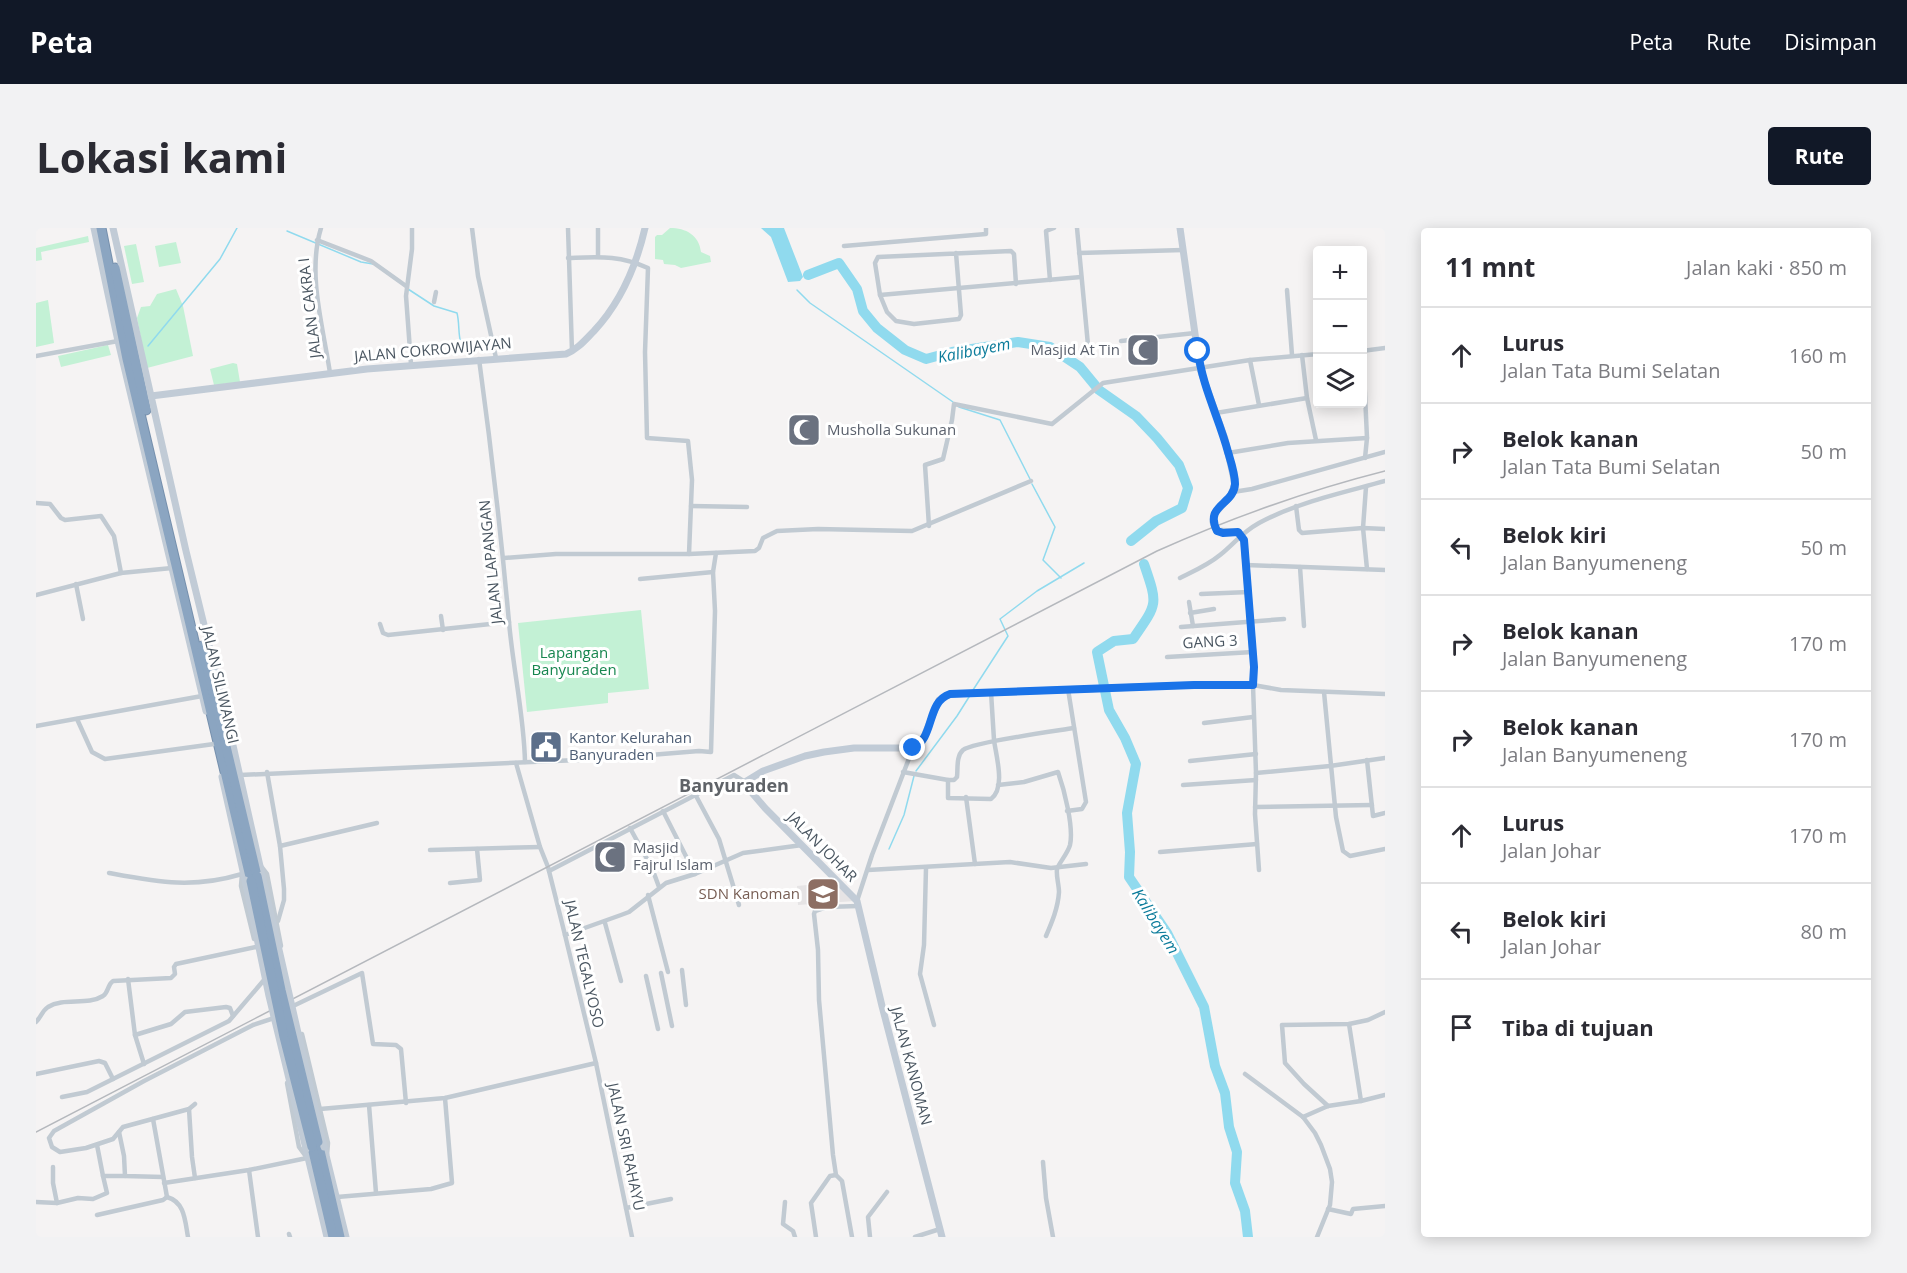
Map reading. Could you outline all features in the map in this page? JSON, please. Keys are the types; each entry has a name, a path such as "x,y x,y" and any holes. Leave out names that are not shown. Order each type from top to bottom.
{"highway":[{"name":"JALAN SILIWANGI","path":"101,228 127,359 189,602 186,614 194,651 250,876"},
{"name":"JALAN SILIWANGI","path":"107,228 284,1037 315,1153"},
{"path":"315,1153 333,1237"},
{"path":"315,1153 340,1237"}],"street":[{"path":"94,228 118,341 172,568 186,614"},
{"path":"113,228 260,865 267,874 287,975 285,980 276,984 268,984 264,980 241,886 260,865"},
{"name":"JALAN CAKRA I","path":"321,228 316,243 317,290 330,373"},
{"path":"411,364 406,287 412,249 412,228"},
{"path":"472,228 478,276 496,358"},
{"path":"568,228 572,351"},
{"path":"598,228 598,256"},
{"path":"572,351 606,318 621,296 645,228"},
{"path":"1050,280 1046,231 1054,228"},
{"path":"1077,228 1088,345"},
{"path":"1180,228 1200,369 1216,413 1235,484 1233,492 1214,514 1215,526 1217,531 1223,533 1236,531 1244,540 1253,652 1252,717 1256,754 1255,807 1259,870"},
{"path":"844,246 986,231"},
{"name":"JALAN CAKRA I","path":"316,243 332,246 371,261 406,287"},
{"path":"1079,253 1183,250"},
{"path":"956,253 961,315 959,319 914,324 891,318 880,295 874,263 878,257 956,253 1011,251 1014,254 1016,284"},
{"path":"568,258 610,256 648,268 645,352 647,438 688,441 692,480 689,554"},
{"path":"880,295 1081,277"},
{"path":"1287,290 1292,355"},
{"path":"434,302 436,292"},
{"path":"1121,341 1195,333"},
{"path":"36,356 118,341"},
{"path":"1367,350 1385,348"},
{"name":"JALAN COKROWIJAYAN","path":"151,396 411,364 555,355 572,351"},
{"path":"929,525 925,465 943,459 955,403 1052,424 1102,383 1250,360 1313,354"},
{"path":"1363,354 1367,438 1365,458"},
{"path":"1302,355 1307,398 1316,440"},
{"name":"JALAN LAPANGAN","path":"479,359 504,558 525,762"},
{"path":"1250,360 1259,405"},
{"path":"1216,413 1307,398"},
{"path":"1228,453 1316,440 1367,438"},
{"path":"1233,492 1252,489 1385,452"},
{"path":"504,558 556,554 689,554 758,550 763,538 777,531 818,529 907,532 929,525 1031,481"},
{"path":"1180,578 1209,563 1241,534 1296,506 1385,481"},
{"path":"1366,487 1363,528 1368,569"},
{"path":"36,503 50,504 65,520 101,516 114,536 121,573"},
{"path":"1296,506 1299,530 1302,533 1363,528 1385,529"},
{"path":"691,507 747,507"},
{"path":"240,775 267,772 611,759 699,751 711,752 715,611 713,572 716,553"},
{"path":"1246,565 1385,570"},
{"path":"1300,567 1304,626"},
{"path":"36,595 121,573 172,568"},
{"path":"640,579 713,572"},
{"path":"76,584 83,619"},
{"path":"1202,594 1249,592"},
{"path":"1189,602 1193,626"},
{"path":"1190,613 1214,609"},
{"path":"441,616 443,630"},
{"path":"1181,627 1284,619"},
{"path":"380,624 383,633 388,635 509,622"},
{"path":"194,651 202,696 250,876 315,1153 327,1237"},
{"name":"GANG 3","path":"1167,657 1253,652"},
{"path":"852,1237 842,1181 836,1175 821,1019 814,914 821,908 857,904 903,772 913,748 923,739 940,698 952,693 1253,685 1281,690 1385,694"},
{"path":"1067,811 1082,809 1086,802 1068,689"},
{"path":"948,780 948,798 993,798 998,785 991,692"},
{"path":"1324,692 1330,766 1342,845 1346,855 1357,856 1385,849"},
{"path":"36,726 202,696"},
{"path":"1204,723 1252,717"},
{"path":"77,719 92,752 105,759 214,744"},
{"path":"903,772 954,780 957,777 962,751 969,747 1074,728"},
{"path":"549,871 734,775 745,782 763,771 805,756 824,752 854,748 913,748"},
{"path":"1191,761 1256,754"},
{"path":"1256,773 1385,758"},
{"path":"1366,760 1373,816 1385,813"},
{"name":"JALAN TEGALYOSO","path":"516,763 549,871 596,1063"},
{"path":"267,772 280,846 284,900 277,923"},
{"path":"998,785 1024,782 1058,772 1071,842 1057,868 1059,895 1056,912 1046,936"},
{"path":"1183,785 1256,780"},
{"name":"JALAN JOHAR","path":"745,782 765,808 857,904"},
{"path":"695,794 715,831 739,905"},
{"path":"966,797 975,864"},
{"path":"1255,807 1372,805"},
{"path":"663,811 695,874"},
{"path":"280,846 377,823"},
{"path":"630,828 659,887"},
{"path":"1160,852 1257,844"},
{"path":"566,935 629,912 666,883 695,874 726,860 753,850 802,845"},
{"path":"430,850 540,847"},
{"path":"450,883 480,880 477,849"},
{"path":"868,870 1010,862 1057,868 1086,864"},
{"path":"926,868 924,945 920,974 934,1025"},
{"path":"109,873 148,880 195,884 250,876"},
{"path":"648,895 668,972"},
{"name":"JALAN KANOMAN","path":"857,904 941,1233"},
{"path":"605,922 621,981"},
{"path":"36,1022 51,1006 88,1001 103,996 110,982 128,979 171,978 176,974 174,967 176,964 256,947"},
{"path":"682,970 686,1005"},
{"path":"195,1104 189,1108 123,1127 113,1139 97,1145 60,1152 52,1147 49,1138 54,1131 144,1081 253,1024 273,1019 294,1006 362,973 374,1044 396,1045 401,1049 406,1102"},
{"path":"661,973 672,1026"},
{"path":"646,976 658,1029"},
{"path":"128,979 135,1035 144,1064"},
{"path":"62,1097 87,1092 229,1021 264,980"},
{"path":"135,1035 171,1024 185,1012 226,1006 230,1008 233,1016"},
{"path":"103,1176 164,1180 195,1178 249,1170 315,1153 328,1143 294,1006"},
{"path":"1328,1106 1285,1063 1282,1025 1349,1024 1368,1020 1385,1012"},
{"path":"273,1019 299,1147 315,1153 337,1197 346,1237"},
{"path":"1349,1024 1361,1101"},
{"path":"36,1074 99,1061 105,1063 113,1079"},
{"path":"320,1109 445,1098 596,1063"},
{"name":"JALAN SRI RAHAYU","path":"596,1063 632,1237"},
{"path":"1245,1074 1303,1116 1315,1133 1330,1169 1332,1182 1328,1209 1317,1237"},
{"path":"1303,1116 1328,1106 1385,1095"},
{"path":"337,1197 431,1189 452,1183 445,1098"},
{"path":"369,1104 376,1194"},
{"path":"189,1108 195,1178"},
{"path":"153,1119 167,1197"},
{"path":"119,1132 125,1176"},
{"path":"36,1202 57,1203 78,1198 93,1199 106,1193 97,1145"},
{"path":"1043,1162 1053,1237"},
{"path":"52,1167 57,1203"},
{"path":"249,1170 258,1237"},
{"path":"816,1237 811,1203 831,1176 836,1175"},
{"path":"870,1237 867,1219 887,1192"},
{"path":"98,1215 164,1200 167,1197"},
{"path":"167,1197 180,1204 188,1237"},
{"path":"626,1208 671,1199"},
{"path":"785,1202 783,1224 793,1231 795,1237"},
{"path":"1328,1209 1351,1214 1353,1209 1385,1206"},
{"path":"915,1237 941,1233"}],"shaded area":[{"name":"SDN Kanoman","path":"837,882 855,901 798,905 797,886"}],"green space":[{"path":"670,228 681,229 695,237 701,252 710,256 711,262 681,268 655,259 655,237 662,235"},
{"path":"88,236 89,242 41,252 42,260 36,261 36,248"},
{"path":"176,242 181,263 159,267 155,246"},
{"path":"136,244 144,282 132,284 124,246"},
{"path":"176,289 183,306 193,356 147,368 137,318 141,307 150,306 157,294"},
{"path":"48,300 54,343 36,347 36,303"},
{"path":"108,345 111,355 61,367 58,356"},
{"path":"237,364 240,382 214,385 210,369"},
{"name":"Lapangan Banyuraden","path":"641,610 649,689 608,693 608,703 527,712 518,623"}],"water":[{"path":"761,228 784,228 803,277 800,281 788,282 771,237"}],"waterway":[{"path":"148,346 220,259 237,228"},
{"path":"287,231 361,262 373,264"},
{"name":"Kalibayem","path":"808,275 839,263 857,289 863,311 877,328 905,350 926,359 952,352 1018,342 1050,347 1080,367 1099,390 1136,416 1157,438 1179,465 1188,488 1182,508 1156,521 1131,541"},
{"path":"408,289 434,306 457,313 461,342 466,352 471,355"},
{"path":"797,290 810,303 953,402"},
{"path":"959,407 1000,420 1030,479"},
{"path":"1032,484 1055,527 1043,560 1061,578"},
{"path":"973,690 1008,636 1000,619 1037,591 1084,563"},
{"name":"Kalibayem","path":"1144,564 1153,596 1153,603 1147,618 1133,639 1114,641 1097,652 1109,710 1136,764 1127,813 1129,877 1167,933 1204,1007 1215,1066 1225,1093 1229,1127 1237,1152 1235,1183 1245,1211 1248,1237"},
{"path":"916,771 969,697"},
{"path":"889,849 904,815 914,776"}],"railway":[{"path":"36,1132 1157,551 1269,506 1385,471"}],"place":[{"name":"Masjid At Tin","path":"1143,350"},
{"name":"Musholla Sukunan","path":"804,430"},
{"name":"Kantor Kelurahan Banyuraden","path":"546,747"},
{"name":"Masjid Fajrul Islam","path":"610,857"},
{"name":"SDN Kanoman","path":"823,894"}],"district":[{"name":"Banyuraden","path":"734,786"}],"route":[{"path":"913,748 918,746 923,739 940,698 950,694 1153,686 1253,685 1254,667 1244,540 1236,531 1223,533 1217,531 1213,522 1214,514 1230,497 1235,484 1225,440 1200,369 1198,351"}]}
